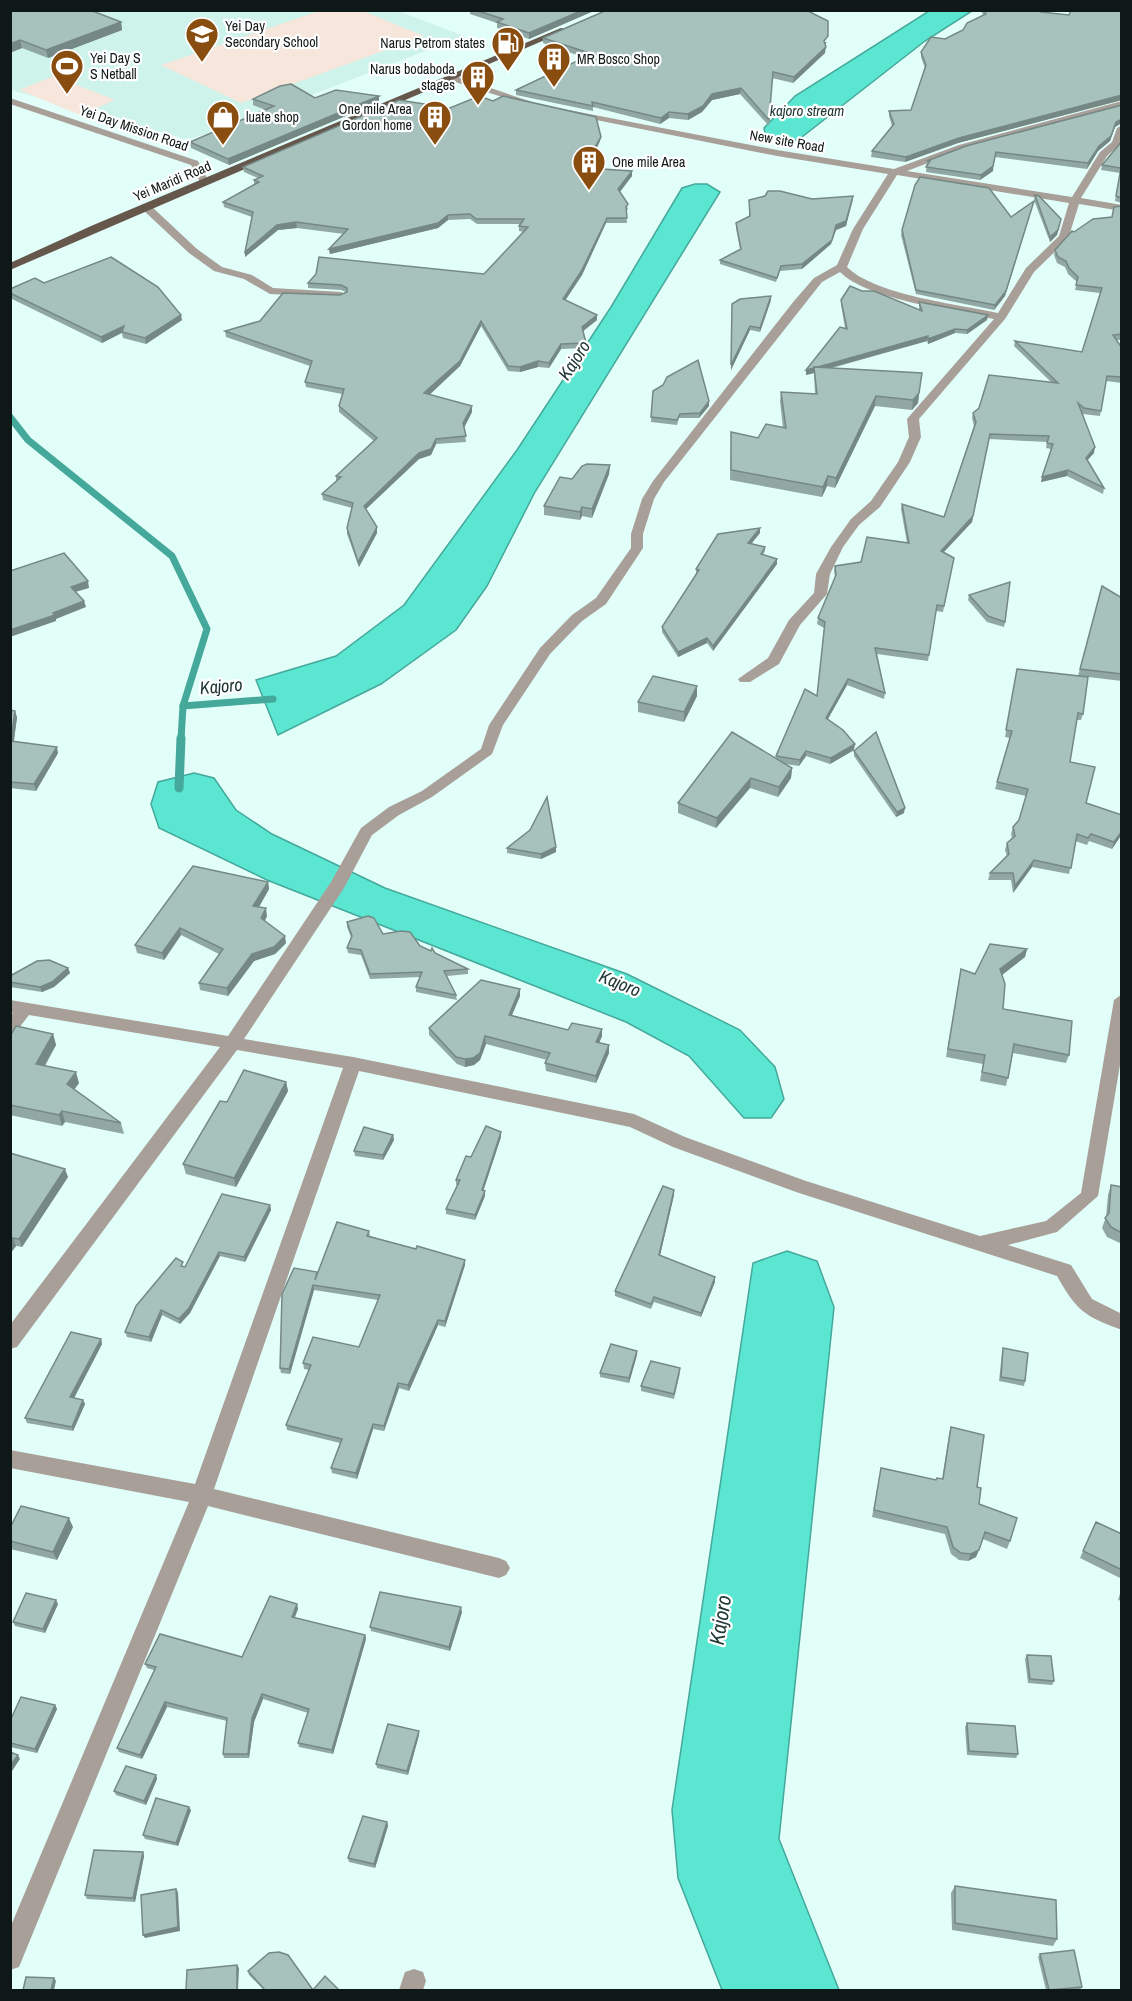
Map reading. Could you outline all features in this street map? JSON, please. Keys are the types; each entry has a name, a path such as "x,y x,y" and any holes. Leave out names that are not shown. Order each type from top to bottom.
{"main road":[{"name":"Yei Maridi Road","path":"10,267 204,182 570,28"}],"street":[{"path":"452,78 544,106"},
{"name":"Yei Day Mission Road","path":"10,101 195,163 204,182"},
{"path":"10,1341 232,1044 338,884 366,832 394,811 427,794 487,751 496,725 546,651 577,618 600,601 637,548 637,534 648,499 659,482 798,303 818,280 841,267 858,230 894,172 962,147 1122,104"},
{"name":"New site Road","path":"555,109 777,153 1122,208"},
{"path":"745,679 774,661 794,623 820,594 823,574 837,547 855,522 876,504 904,462 915,437 914,419 1001,317 1030,270 1064,237 1075,200 1103,154 1116,143 1115,140 1122,128"},
{"path":"146,207 193,251 218,269 248,277 270,291 341,295"},
{"path":"841,267 854,280 891,292 1001,317"},
{"path":"981,1244 1051,1227 1089,1196 1122,1000"},
{"path":"10,1028 18,1007 353,1063 634,1121 679,1142 802,1187 1064,1270 1081,1302 1092,1312 1122,1322"},
{"path":"10,1958 202,1495 353,1063"},
{"path":"10,1459 202,1495 499,1568"}],"shaded area":[{"name":"Yei Day Secondary School","path":"10,11 398,11 464,36 216,132 186,139 11,90"},
{"path":"319,11 363,11 424,36 241,103 161,65"},
{"name":"Yei Day S S Netball","path":"54,76 115,100 80,115 19,90"}],"water":[{"name":"kajoro stream","path":"929,11 972,11 925,41 798,140 788,140 765,133 764,128 795,96"},
{"path":"695,184 707,184 720,192 535,492 487,586 456,630 381,684 278,735 256,680 336,656 404,605 517,450 611,307 682,188"},
{"path":"194,773 214,778 236,810 272,834 385,888 627,974 740,1030 775,1067 784,1099 771,1118 744,1118 689,1056 626,1022 267,880 159,828 151,804 158,782"},
{"path":"787,1251 817,1261 834,1307 779,1839 839,1990 722,1990 678,1878 672,1810 753,1263"}],"building":[{"path":"10,10 90,10 121,22 46,50 20,40 10,44"},
{"path":"475,10 583,10 529,33 497,22 503,19"},
{"path":"607,10 806,10 828,21 828,36 824,41 826,47 794,77 773,72 769,120 741,88 712,94 703,106 688,114 669,112 661,118 592,102 593,106 516,90 592,54 543,38"},
{"path":"984,10 1038,10 1069,15 1071,10 1122,10 1122,95 959,138 906,157 872,151 894,124 889,111 911,110 926,65 921,52 931,37 945,39 963,30 967,23 986,14"},
{"path":"291,84 315,98 336,90 379,96 228,159 190,142 274,106 253,99 280,86"},
{"path":"479,96 493,101 503,96 596,117 601,137 595,147 600,155 602,169 632,171 618,189 628,204 627,218 607,218 582,270 563,299 597,315 582,327 586,343 561,344 549,363 538,361 520,367 508,366 481,321 460,361 424,393 472,406 463,423 466,436 436,439 431,449 419,453 364,506 377,527 358,562 347,528 353,503 322,494 341,477 336,476 377,438 339,406 344,389 305,382 312,361 225,331 260,321 283,293 340,295 347,292 347,288 341,285 308,283 316,274 319,257 484,274 528,227 519,226 524,219 476,219 470,214 448,215 438,223 329,249 348,229 296,222 277,225 245,252 253,212 223,202 259,182 254,180 263,176 243,167 399,100 450,108"},
{"path":"1122,105 1122,119 1116,122 1111,136 1099,146 1088,163 996,152 993,166 981,175 926,167 930,161 927,161 966,146"},
{"path":"1122,141 1122,198 1116,196 1121,168 1102,165"},
{"path":"920,177 989,188 1011,217 1034,201 1006,291 995,305 916,290 902,230 915,185"},
{"path":"768,191 780,191 812,199 853,196 846,221 836,225 832,240 802,264 781,266 777,278 720,260 741,249 736,223 750,216 749,200 765,196"},
{"path":"1035,195 1039,196 1061,219 1058,230 1050,237"},
{"path":"1122,206 1122,334 1113,335 1122,348 1122,377 1107,376 1101,411 1084,408 1078,403 1095,447 1086,458 1104,488 1068,470 1042,477 1053,444 1047,443 1049,436 990,434 973,516 941,551 954,558 944,606 937,605 929,655 875,648 885,693 848,679 826,718 843,730 855,744 831,758 806,751 800,760 776,756 805,689 817,696 825,622 818,618 836,575 835,566 861,562 867,537 909,543 902,504 944,517 976,422 973,413 979,408 989,375 1058,383 1015,341 1082,352 1102,288 1076,285 1078,277 1066,261 1058,257 1055,250 1072,231 1074,232 1093,219 1112,217 1114,207"},
{"path":"111,257 158,287 181,315 145,338 122,332 124,326 101,337 10,293 10,289 35,278 44,283"},
{"path":"850,286 862,291 874,291 922,311 919,302 988,315 967,330 955,329 928,339 928,336 806,370 840,327 847,329 841,300"},
{"path":"771,296 760,328 750,326 731,365 732,304 740,299"},
{"path":"698,360 709,401 700,413 680,414 677,420 651,417 653,391 663,385 667,377"},
{"path":"814,367 922,373 919,393 913,400 876,396 836,478 828,476 823,487 731,470 731,432 758,438 766,424 786,428 781,392 817,394"},
{"path":"587,464 610,465 592,509 582,507 580,512 544,506 560,477 572,479 582,466"},
{"path":"760,528 748,543 765,547 761,554 777,559 713,646 707,638 678,652 662,627 699,570 696,569 718,534"},
{"path":"64,553 88,581 71,587 84,601 53,613 55,615 10,630 10,571"},
{"path":"1010,582 1005,622 988,616 969,595"},
{"path":"1102,586 1122,598 1122,674 1080,669"},
{"path":"1017,669 1088,677 1083,714 1078,713 1070,762 1095,767 1086,803 1122,815 1122,831 1114,842 1091,834 1088,838 1077,834 1071,868 1034,860 1015,886 1013,873 990,873 1009,854 1007,843 1015,836 1013,827 1019,820 1028,789 997,782 1012,731 1006,730"},
{"path":"653,676 697,686 684,712 638,702"},
{"path":"10,710 15,711 11,741 57,747 34,784 10,782"},
{"path":"732,732 792,768 779,787 751,778 717,818 678,803"},
{"path":"876,732 905,808 897,812 854,751"},
{"path":"547,797 556,847 541,854 507,848 530,830"},
{"path":"193,866 268,882 253,906 266,908 261,918 285,936 274,947 252,954 227,988 199,983 223,949 180,928 162,953 135,945"},
{"path":"368,916 374,918 383,934 410,932 420,946 431,951 432,948 435,953 468,969 444,971 456,995 416,987 422,972 370,974 361,950 347,948 352,936 347,922"},
{"path":"990,944 1027,949 1000,969 1005,984 1003,1009 1072,1021 1069,1055 1014,1044 1008,1078 982,1072 985,1055 948,1049 961,969 975,974"},
{"path":"49,960 68,968 52,982 40,987 10,982 10,976 37,961"},
{"path":"481,980 520,989 509,1015 568,1030 572,1023 602,1029 596,1042 609,1045 596,1076 545,1063 550,1053 485,1036 480,1053 473,1058 456,1057 429,1028"},
{"path":"16,1026 53,1034 36,1064 76,1072 67,1084 121,1123 62,1111 59,1115 10,1105 10,1033"},
{"path":"244,1070 286,1082 234,1178 183,1164 220,1101 227,1102"},
{"path":"486,1126 501,1132 482,1190 485,1191 475,1215 446,1209 460,1180 456,1180 466,1156 471,1157"},
{"path":"364,1127 393,1135 383,1155 354,1151"},
{"path":"10,1153 65,1169 19,1239 13,1238 10,1241"},
{"path":"1111,1185 1122,1187 1122,1233 1111,1227 1105,1218 1109,1213"},
{"path":"663,1186 674,1190 659,1255 715,1277 701,1313 654,1297 651,1304 615,1291"},
{"path":"222,1194 270,1205 244,1257 219,1252 189,1308 179,1319 161,1310 149,1337 125,1332 136,1306 176,1258 183,1262 181,1266 185,1267"},
{"path":"337,1222 369,1231 367,1236 416,1249 417,1246 465,1260 445,1321 438,1320 408,1385 398,1383 384,1426 373,1424 356,1473 331,1468 342,1439 286,1425 311,1365 303,1363 313,1337 359,1347 380,1295 313,1285 289,1369 280,1368 282,1294 294,1268 317,1272 315,1280"},
{"path":"71,1332 101,1339 70,1397 83,1400 72,1427 25,1418"},
{"path":"611,1344 637,1351 629,1378 600,1373"},
{"path":"1003,1348 1028,1353 1025,1381 1001,1377"},
{"path":"651,1361 680,1368 674,1394 641,1386"},
{"path":"951,1427 984,1435 977,1487 981,1488 979,1504 1017,1518 1010,1541 985,1532 979,1550 971,1554 961,1553 953,1547 947,1527 874,1510 881,1468 936,1480 937,1478 943,1479"},
{"path":"21,1506 69,1518 53,1552 10,1541 10,1528"},
{"path":"1096,1522 1122,1534 1122,1570 1083,1551"},
{"path":"380,1592 461,1607 449,1647 370,1627"},
{"path":"26,1593 56,1600 43,1629 13,1622"},
{"path":"270,1596 297,1604 292,1617 365,1635 332,1750 298,1743 309,1709 262,1694 252,1718 248,1754 223,1754 227,1718 165,1702 140,1755 117,1748 156,1667 145,1664 160,1634 242,1657"},
{"path":"1027,1655 1051,1656 1054,1681 1030,1679"},
{"path":"21,1697 55,1705 35,1749 10,1743 10,1721"},
{"path":"967,1723 1015,1726 1018,1754 969,1751"},
{"path":"388,1724 419,1731 407,1771 376,1764"},
{"path":"10,1752 18,1755 10,1766"},
{"path":"126,1766 156,1775 144,1801 114,1791"},
{"path":"156,1798 189,1807 176,1843 143,1835"},
{"path":"363,1816 387,1822 374,1864 348,1858"},
{"path":"94,1850 143,1852 133,1898 85,1895"},
{"path":"955,1886 1056,1900 1057,1939 955,1923"},
{"path":"176,1889 178,1927 143,1935 141,1895"},
{"path":"1074,1950 1082,1987 1049,1990 1040,1954"},
{"path":"279,1952 288,1955 313,1990 265,1990 248,1971 269,1953"},
{"path":"237,1965 237,1990 186,1990 187,1970"},
{"path":"325,1976 339,1990 313,1990"},
{"path":"26,1977 54,1978 51,1990 23,1990"}],"waterway":[{"path":"10,417 28,440 172,556 207,629 183,706"},
{"name":"Kajoro","path":"183,706 273,699"},
{"name":"Kajoro","path":"181,739 183,706"},
{"name":"Kajoro","path":"179,788 181,738"}],"place":[{"name":"Yei Day Secondary School","path":"202,63"},
{"name":"Narus Petrom states","path":"508,72"},
{"name":"MR Bosco Shop","path":"554,88"},
{"name":"Yei Day S S Netball","path":"67,95"},
{"name":"Narus bodaboda stages","path":"478,106"},
{"name":"luate shop","path":"223,146"},
{"name":"One mile Area Gordon home","path":"435,146"},
{"name":"One mile Area","path":"589,191"}]}
